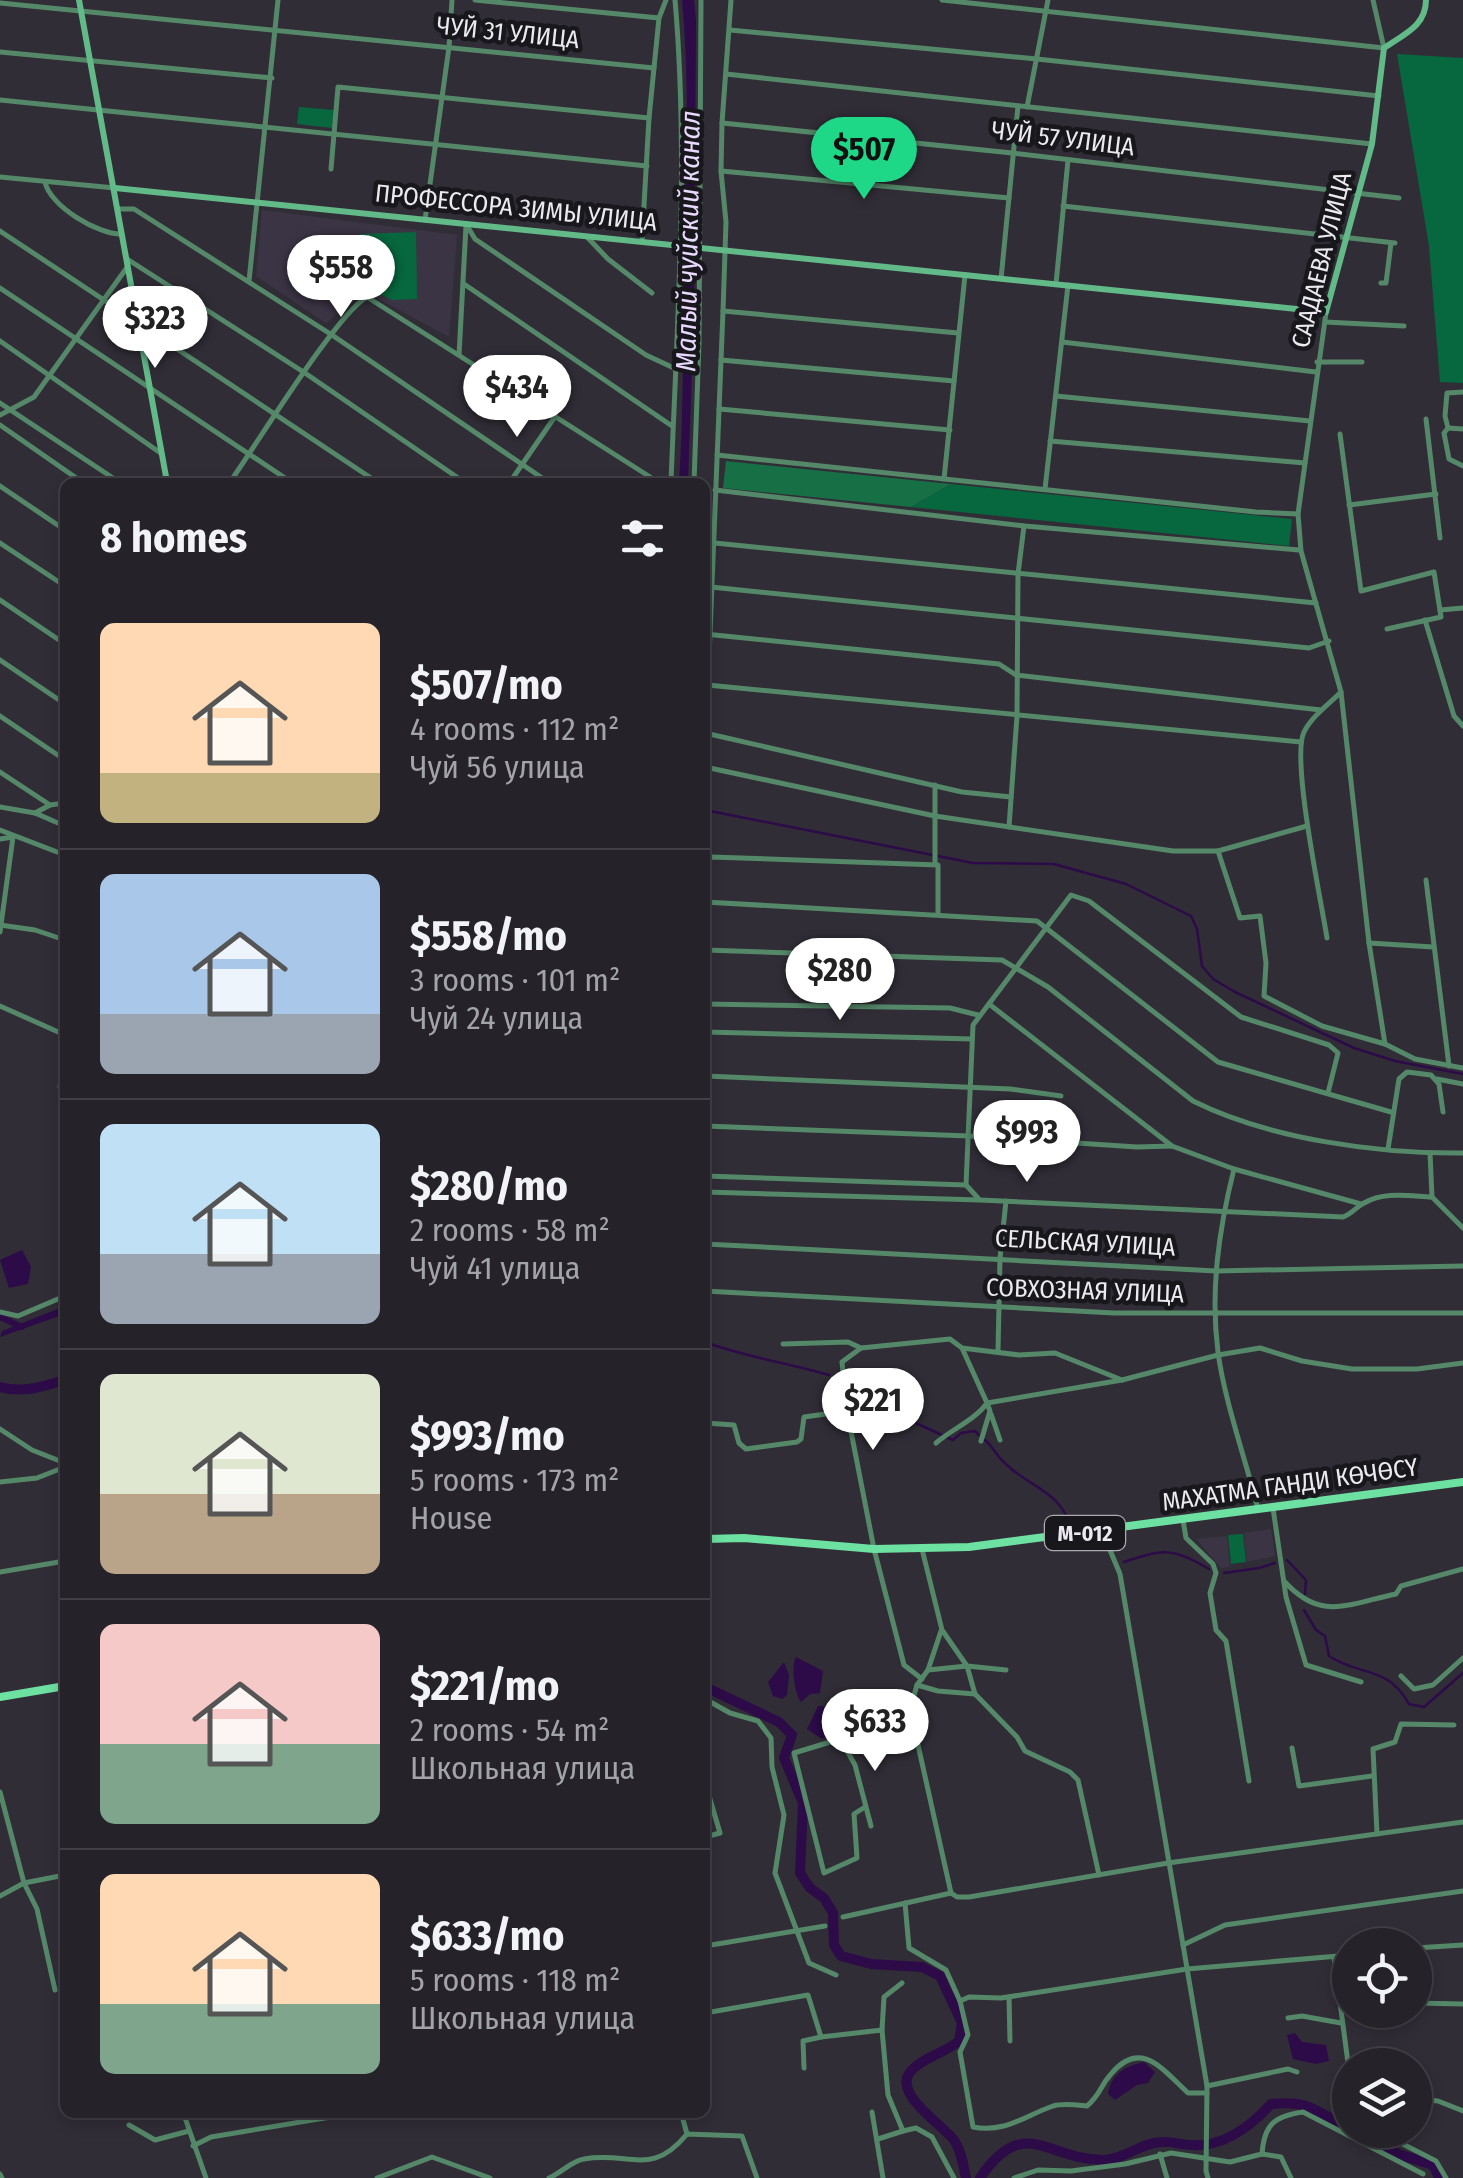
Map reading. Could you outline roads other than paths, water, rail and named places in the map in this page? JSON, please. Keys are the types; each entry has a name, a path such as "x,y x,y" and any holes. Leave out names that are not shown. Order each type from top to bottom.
{"main road":[{"name":"МАХАТМА ГАНДИ КӨЧӨСҮ","path":"710,1538 874,1549 969,1547 1463,1482"},
{"path":"0,1697 60,1687"}],"street":[{"path":"79,0 166,478"},
{"path":"249,281 278,0"},
{"path":"425,220 452,0"},
{"path":"474,0 659,18"},
{"path":"642,240 659,18 666,0"},
{"path":"671,478 680,246 674,0"},
{"path":"694,478 701,0"},
{"path":"710,606 724,311 722,123 731,0"},
{"path":"942,0 1384,48 1420,24 1426,0"},
{"path":"1027,107 1048,0"},
{"path":"1373,0 1384,48"},
{"name":"ЧУЙ 31 УЛИЦА","path":"0,2 654,68"},
{"path":"730,30 1037,58 1380,96"},
{"name":"СААДАЕВА УЛИЦА","path":"1384,48 1372,144 1324,322 1298,514 1301,551 1341,692 1369,943 1385,1044"},
{"path":"0,52 272,78"},
{"path":"726,74 1372,144"},
{"path":"331,169 338,87 649,118"},
{"path":"0,100 646,166"},
{"path":"1001,279 1018,106"},
{"name":"ЧУЙ 57 УЛИЦА","path":"722,123 1398,198"},
{"path":"1056,284 1068,160"},
{"path":"721,171 1009,198"},
{"name":"ПРОФЕССОРА ЗИМЫ УЛИЦА","path":"0,178 1326,312"},
{"path":"45,182 50,197 104,234 122,234"},
{"path":"1063,206 1393,243 1386,283 1382,284"},
{"path":"118,208 134,209 249,281 542,478"},
{"path":"466,223 475,240 646,355 676,369"},
{"path":"459,355 466,223"},
{"path":"0,230 125,314"},
{"path":"584,235 652,293"},
{"path":"0,416 34,397 128,263"},
{"path":"128,263 305,374 458,478"},
{"path":"944,479 965,275"},
{"path":"464,284 674,427"},
{"path":"1045,490 1068,285"},
{"path":"0,288 285,478"},
{"path":"233,478 332,335 358,302 367,297 652,478"},
{"path":"724,311 958,333"},
{"path":"137,322 370,478"},
{"path":"1324,322 1404,326"},
{"path":"0,341 162,454"},
{"path":"1062,342 1316,372"},
{"path":"721,360 954,382"},
{"path":"1318,362 1362,362"},
{"path":"1463,392 1448,393 1448,428 1444,434 1449,459 1463,466"},
{"path":"1056,396 1310,421"},
{"path":"0,404 113,478"},
{"path":"719,408 950,430"},
{"path":"513,478 554,418"},
{"path":"1426,419 1440,538"},
{"path":"0,425 76,478"},
{"path":"1448,428 1463,429"},
{"path":"1340,434 1361,591 1434,572 1442,617 1387,629"},
{"path":"1050,441 1305,463"},
{"path":"717,454 1298,514"},
{"path":"0,486 60,527"},
{"path":"716,490 1024,526 1301,551"},
{"path":"1349,505 1436,494"},
{"path":"1008,827 1018,716 1016,618 1024,526"},
{"path":"710,541 1316,603"},
{"path":"0,543 60,583"},
{"path":"712,587 1309,648 1329,641"},
{"path":"0,600 60,641"},
{"path":"1440,610 1463,608"},
{"path":"1426,620 1454,716 1463,726"},
{"path":"710,634 1000,664 1016,675 1322,710"},
{"path":"0,660 60,701"},
{"path":"710,686 1301,742"},
{"path":"1327,938 1307,826 1301,742 1306,728 1341,692"},
{"path":"0,716 60,757"},
{"path":"710,734 962,792 1010,796"},
{"path":"710,767 935,816 1173,850 1218,852 1307,826"},
{"path":"0,772 50,805"},
{"path":"934,864 935,785"},
{"path":"34,814 60,804"},
{"path":"0,807 60,824"},
{"path":"0,830 60,853"},
{"path":"0,839 13,837"},
{"path":"13,837 0,927 34,930 60,938"},
{"path":"1218,852 1240,918 1260,916 1266,963 1264,996 1322,1026 1385,1044 1415,1059 1463,1068"},
{"path":"710,857 938,864 936,915"},
{"path":"1426,880 1450,1066"},
{"path":"966,1185 973,1025 1071,895 1089,901 1241,1017 1328,1045 1338,1053 1328,1093"},
{"path":"710,905 1037,921 1218,1062 1391,1112"},
{"path":"1369,943 1432,947"},
{"path":"710,950 1002,960 1048,987 1193,1102 1304,1138 1430,1153 1463,1153"},
{"path":"710,1004 950,1008 978,1015"},
{"path":"988,1004 1172,1146 1234,1169 1361,1204"},
{"path":"0,1006 60,1033"},
{"path":"710,1032 972,1039"},
{"path":"1388,1149 1391,1112 1399,1080 1407,1072 1422,1072 1463,1084"},
{"path":"710,1076 1010,1090 1061,1096"},
{"path":"1434,1078 1439,1084 1443,1112"},
{"path":"710,1126 1172,1146"},
{"path":"1430,1153 1432,1197"},
{"path":"1234,1169 1223,1214 1216,1271 1218,1354 1258,1510"},
{"path":"710,1176 966,1185 980,1200"},
{"path":"710,1192 1343,1217 1354,1213 1361,1204 1387,1194 1432,1197 1463,1228"},
{"path":"998,1351 1006,1201"},
{"name":"СЕЛЬСКАЯ УЛИЦА","path":"710,1244 1216,1271 1463,1266"},
{"name":"СОВХОЗНАЯ УЛИЦА","path":"710,1291 1216,1316 1463,1313"},
{"path":"0,1312 18,1316 60,1298"},
{"path":"783,1344 848,1342 861,1348 950,1339 962,1348 1000,1440"},
{"path":"861,1348 842,1362 847,1411 874,1549 904,1665 919,1682 938,1691 975,1694"},
{"path":"962,1348 1019,1355 1055,1353 1122,1380"},
{"path":"936,1443 979,1414 987,1403 1122,1380 1218,1354 1260,1348 1352,1369 1417,1369 1463,1363"},
{"path":"710,1424 734,1425 739,1443 746,1449 797,1442 801,1439 804,1417 847,1411"},
{"path":"981,1442 990,1412"},
{"path":"0,1430 60,1463"},
{"path":"0,1482 37,1478 60,1467"},
{"path":"1274,1508 1284,1580 1306,1665 1361,1682"},
{"path":"1183,1520 1186,1538 1213,1564 1216,1573 1210,1592 1216,1630 1226,1641 1249,1782"},
{"path":"1102,1530 1120,1574 1207,2090 1208,2178"},
{"path":"922,1549 942,1630 968,1666 975,1694 1017,1737 1025,1751 1070,1772 1078,1780 1099,1875"},
{"path":"0,1572 60,1562"},
{"path":"1284,1580 1300,1598 1316,1607 1337,1606 1396,1594 1401,1586 1463,1569"},
{"path":"942,1630 910,1709 951,1893 957,1898 1168,1863 1463,1822"},
{"path":"1401,1676 1414,1689 1433,1685 1463,1658"},
{"path":"928,1670 968,1666 1006,1670"},
{"path":"710,1702 758,1721 771,1738 772,1767 784,1815 775,1873 809,1964 836,1975"},
{"path":"865,1807 854,1814 858,1858 824,1872 794,1753 840,1739 849,1726 910,1709"},
{"path":"1377,1834 1373,1749 1395,1742 1401,1724 1454,1726"},
{"path":"840,1739 855,1764 871,1826"},
{"path":"1292,1748 1299,1786 1372,1776"},
{"path":"0,1792 24,1882 37,1909 55,1990"},
{"path":"710,1799 720,1834 710,1836"},
{"path":"0,1896 24,1882 60,1876"},
{"path":"1182,1945 1225,1924 1463,1891"},
{"path":"843,1916 951,1893"},
{"path":"905,1903 909,1948 946,1970 960,2001 968,2035 960,2052 973,2127 987,2130 1013,2126 1057,2104 1087,2106 1101,2095 1108,2076 1137,2056 1150,2058 1188,2093 1288,2069 1297,2072"},
{"path":"710,1945 825,1926"},
{"path":"1432,1947 1463,1945"},
{"path":"960,2001 1186,1970 1332,1957"},
{"path":"902,1983 884,1997 882,2030 888,2095 904,2130"},
{"path":"710,2012 808,1995 821,2037"},
{"path":"1009,1996 1010,2042"},
{"path":"1432,2004 1463,2004"},
{"path":"1288,2018 1302,2016 1332,2021"},
{"path":"804,2068 803,2041 882,2030"},
{"path":"1432,2100 1463,2110"},
{"path":"872,2112 883,2178"},
{"path":"1262,2154 1270,2122 1285,2114 1302,2112 1423,2174"},
{"path":"185,2118 206,2178"},
{"path":"193,2146 211,2137 324,2118"},
{"path":"683,2118 687,2134"},
{"path":"129,2124 155,2140 189,2131"},
{"path":"878,2139 916,2128 932,2137 954,2178"},
{"path":"550,2178 581,2158 652,2161 674,2150 687,2134"},
{"path":"687,2134 742,2136 757,2178"},
{"path":"1410,2148 1436,2161 1446,2178"},
{"path":"1014,2178 1038,2170 1071,2174 1171,2153 1230,2162 1262,2154 1281,2157 1291,2178"},
{"path":"1160,2154 1168,2178"},
{"path":"377,2178 432,2157 490,2178"}],"water":[{"name":"Малый чуйский канал","path":"682,0 694,0 694,312 688,478 679,478 683,396 686,63"},
{"path":"22,1250 31,1267 28,1284 9,1288 0,1260"},
{"path":"60,1308 60,1316 0,1337 2,1331"},
{"path":"849,1368 856,1369 881,1411 879,1416 852,1398"},
{"path":"796,1657 823,1671 820,1693 810,1694 801,1702 794,1679"},
{"path":"784,1662 789,1675 787,1695 782,1699 773,1696 768,1682"},
{"path":"818,1706 823,1706 835,1729 822,1739 807,1729"},
{"path":"1295,2033 1302,2042 1326,2045 1329,2061 1316,2064 1293,2059 1287,2035"},
{"path":"1144,2062 1155,2072 1148,2083 1137,2085 1115,2100 1108,2094 1120,2072"}],"waterway":[{"path":"710,811 973,863 1054,864 1126,884 1191,916 1197,929 1202,966 1213,979 1235,992 1354,1048 1395,1061 1463,1074"},
{"path":"0,1317 22,1327"},
{"path":"710,1344 829,1375"},
{"path":"0,1387 25,1389 60,1381"},
{"path":"881,1411 953,1440 961,1433 975,1431 979,1435"},
{"path":"985,1440 1015,1472 1060,1505 1070,1527"},
{"path":"1124,1562 1167,1552 1209,1569"},
{"path":"1287,1560 1306,1580 1305,1594"},
{"path":"1224,1573 1275,1563"},
{"path":"1304,1610 1316,1630 1325,1636 1329,1656 1382,1677 1409,1704 1424,1707 1463,1673"},
{"path":"710,1689 779,1722 792,1735 784,1758 803,1803 800,1873 833,1913 834,1945 841,1956 871,1964 922,1967 940,1976 962,2023 959,2041 916,2066 907,2080 908,2089 920,2108 954,2140 966,2178"},
{"path":"980,2178 1010,2148 1024,2144 1103,2160 1153,2143 1214,2143 1245,2128 1271,2104 1306,2106 1332,2118"},
{"path":"1388,2148 1433,2165 1439,2178"}]}
